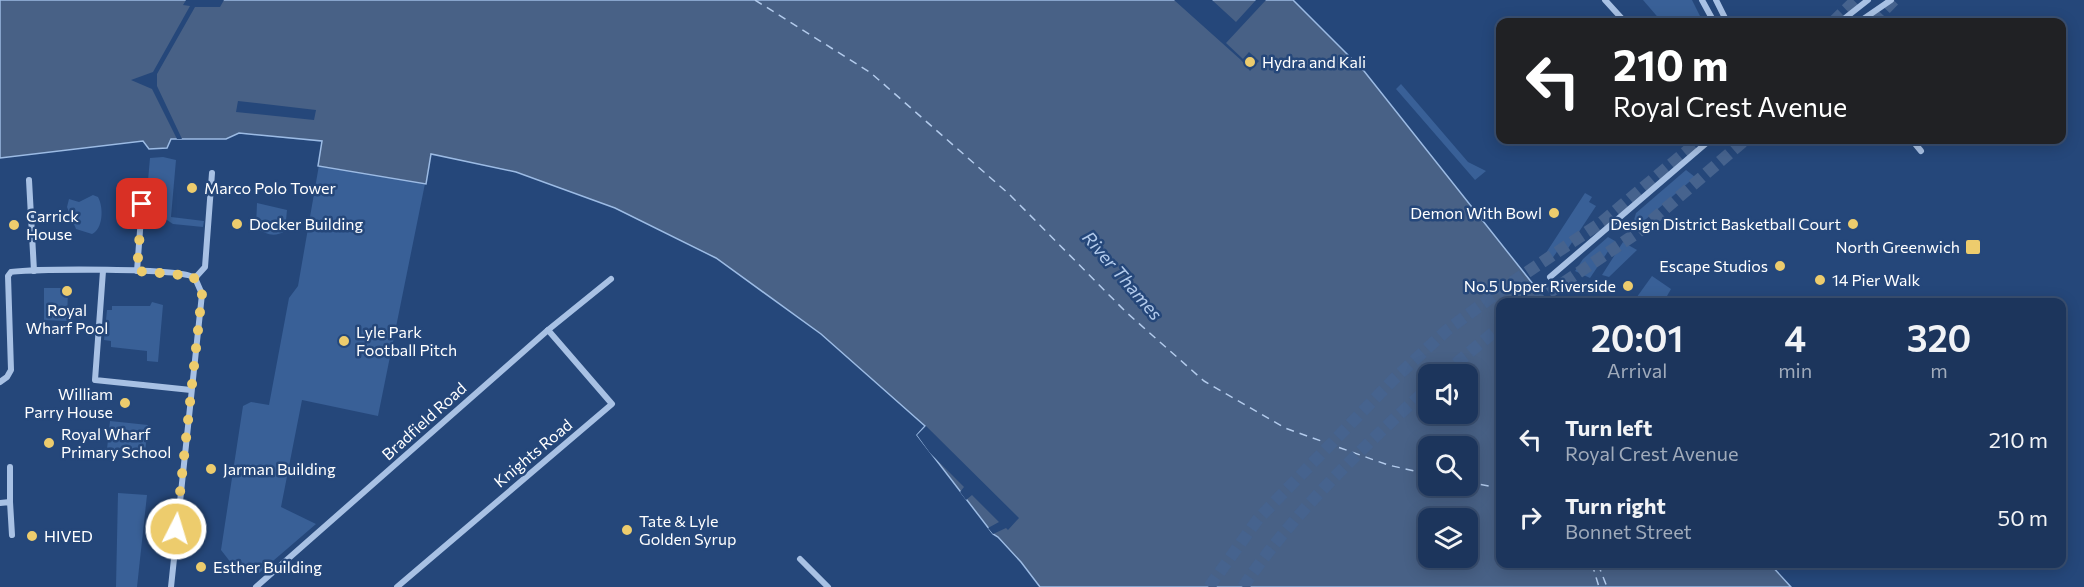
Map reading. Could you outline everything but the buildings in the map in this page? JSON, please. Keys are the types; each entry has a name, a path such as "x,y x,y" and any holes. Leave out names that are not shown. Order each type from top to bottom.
{"street":[{"path":"1605,0 1621,18"},
{"path":"1702,0 1712,18"},
{"path":"1716,0 1726,18"},
{"path":"1845,18 1868,0"},
{"path":"1865,18 1891,0"},
{"path":"1550,277 1705,144"},
{"path":"1915,144 1921,151"},
{"path":"195,278 205,267 212,173"},
{"path":"30,180 34,271"},
{"path":"137,271 142,204"},
{"path":"103,271 95,380 191,390"},
{"path":"0,382 8,377 11,370 8,276 14,272 137,271 186,274 195,278 202,294 171,587"},
{"name":"Bradfield Road","path":"256,587 548,330 611,279"},
{"name":"Knights Road","path":"397,587 612,404 548,330"},
{"path":"10,467 12,535"},
{"path":"0,503 10,502"},
{"path":"800,559 828,587"}],"shaded area":[{"path":"1643,0 1692,0 1701,18 1659,18"},
{"path":"346,63 885,327 1040,587 1021,562 993,534 917,435 925,426 821,334 716,258 615,208 516,172 431,154 378,416 302,400 281,507 316,524 259,573 235,568 221,550 243,406 251,402 269,405 289,298 298,286 323,142 234,133 226,139 171,139 167,148 149,149 143,141 0,158"},
{"path":"1401,84 1468,162 1486,171 1475,180 1396,89"},
{"path":"163,157 176,160 171,217 204,221 203,227 173,224 164,218 145,214 150,158"},
{"path":"1686,170 1695,177 1638,226 1634,220 1636,213"},
{"path":"1585,193 1592,197 1589,202 1596,206 1565,253 1559,249 1551,260 1544,256"},
{"path":"93,195 98,197 102,212 98,228 92,234 76,229 67,207 69,199 79,202"},
{"path":"257,203 287,210 285,231 270,234 256,228"},
{"path":"1608,237 1615,241 1590,278 1575,271 1583,259"},
{"path":"1623,242 1637,250 1609,277 1602,275"},
{"path":"1652,276 1671,289 1666,298 1636,298"},
{"path":"44,288 68,288 67,321 44,320"},
{"path":"152,302 163,305 158,362 147,361 147,351 111,347 111,341 104,340 107,310 112,310 112,306 150,306"},
{"path":"110,421 148,425 145,453 107,449"},
{"path":"118,493 147,495 137,587 116,587"}],"water":[{"name":"River Thames","path":"0,0 1293,0 1364,71 1544,298 1496,298 1496,568 1774,568 1791,587 1040,587 1021,562 993,534 917,435 925,426 821,334 716,258 615,208 516,172 431,154 426,184 318,166 322,141 239,133 226,139 171,139 167,148 149,149 143,141 0,158"}],"pier":[{"path":"186,0 224,0 220,7 195,7 157,74 157,86 182,139 177,139 152,89 131,80 153,72 190,6 183,5"},
{"path":"1174,0 1212,0 1236,22 1256,0 1266,0 1226,43 1243,59 1249,52 1259,61 1250,71 1241,60"},
{"path":"238,101 316,110 314,120 236,112"},
{"path":"926,426 1019,518 1008,530 1006,528 993,534 988,528 999,522 972,495 966,500 960,492 964,487 930,453 917,435"}],"ferry route":[{"path":"755,0 871,73 1009,194 1126,312 1204,381 1285,428 1388,465 1418,472"},
{"path":"1478,484 1496,487"},
{"path":"1593,568 1599,587"},
{"path":"1600,568 1607,587"}],"tunnel":[{"path":"1837,18 1856,0"},
{"path":"1877,18 1894,0"},
{"path":"1209,587 1258,519 1393,380 1447,330 1508,285 1602,222 1695,144"},
{"path":"1541,298 1637,233 1740,144"},
{"path":"1455,364 1496,330"},
{"path":"1243,587 1306,507 1418,397"}],"place":[{"name":"Hydra and Kali","path":"1250,62"},
{"name":"Marco Polo Tower","path":"192,188"},
{"name":"Demon With Bowl","path":"1554,213"},
{"name":"Docker Building","path":"237,224"},
{"name":"Design District Basketball Court","path":"1853,224"},
{"name":"Carrick House","path":"14,225"},
{"name":"North Greenwich","path":"1973,247"},
{"name":"Escape Studios","path":"1780,266"},
{"name":"14 Pier Walk","path":"1820,280"},
{"name":"No.5 Upper Riverside","path":"1628,286"},
{"name":"Royal Wharf Pool","path":"67,291"},
{"name":"Lyle Park Football Pitch","path":"344,341"},
{"name":"William Parry House","path":"125,403"},
{"name":"Royal Wharf Primary School","path":"49,443"},
{"name":"Jarman Building","path":"211,469"},
{"name":"Tate & Lyle Golden Syrup","path":"627,530"},
{"name":"HIVED","path":"32,536"},
{"name":"Esther Building","path":"201,567"}],"route":[{"path":"142,204 137,271 193,276 202,294 176,529"}]}
